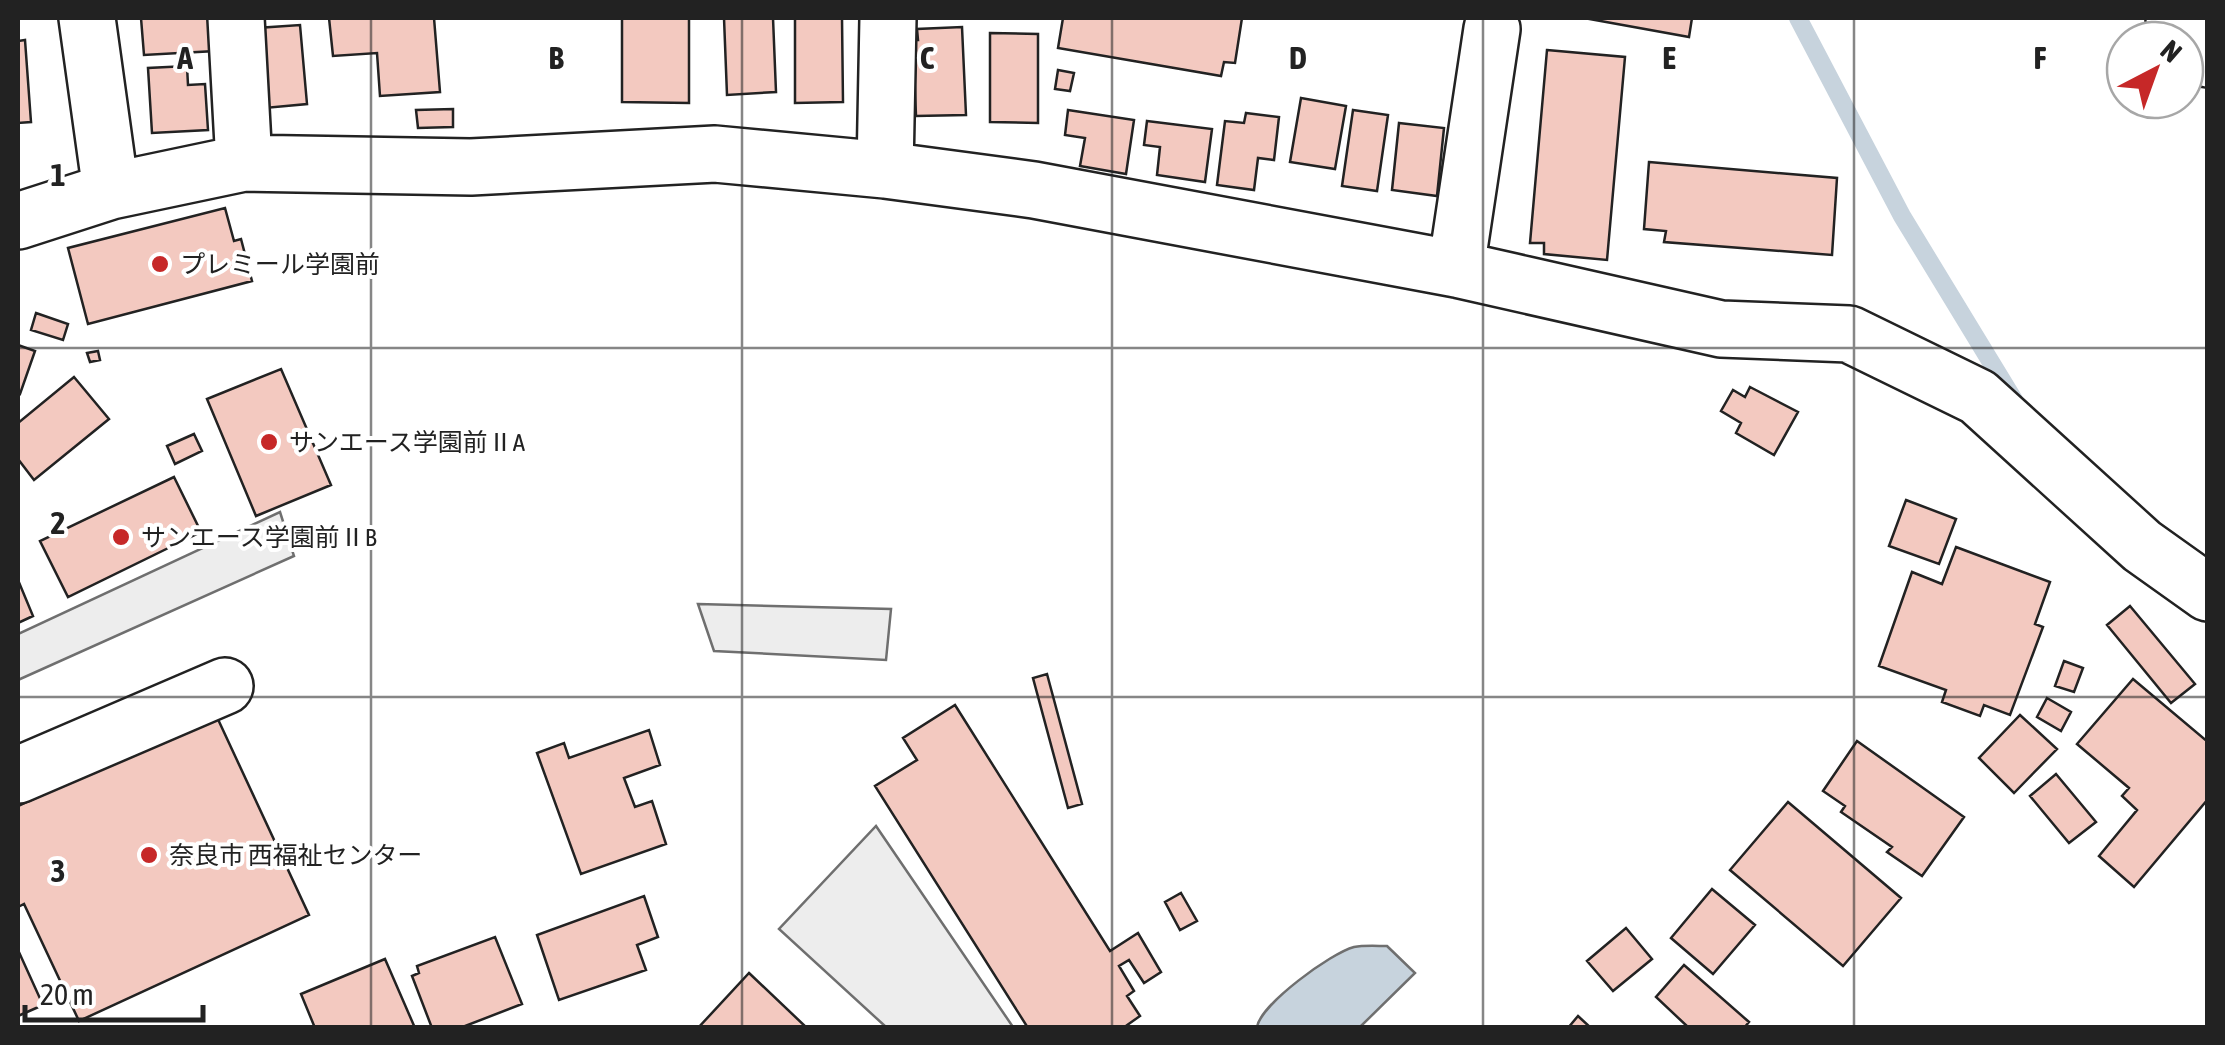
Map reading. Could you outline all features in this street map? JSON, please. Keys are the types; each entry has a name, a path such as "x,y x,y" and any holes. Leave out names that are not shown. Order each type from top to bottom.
{"street":[{"path":"87,18 111,191"},
{"path":"236,18 244,163"},
{"path":"885,170 888,18"},
{"path":"2174,18 2208,59"},
{"path":"1456,269 1492,29"},
{"path":"18,221 111,191 244,163 471,167 714,154 885,170 1034,190 1456,269 1721,329 1848,334 1978,396 2142,546 2208,593"},
{"path":"18,775 224,686"}],"shaded area":[{"path":"280,512 294,556 18,680 18,634"},
{"path":"698,604 891,609 886,660 714,651"},
{"path":"876,826 1013,1027 886,1027 779,929"},
{"path":"1387,946 1415,973 1360,1027 1257,1027 1283,993 1330,959 1354,947"}],"building":[{"path":"141,18 213,18 215,51 144,55"},
{"path":"329,18 434,18 440,92 380,96 377,53 333,56"},
{"path":"622,18 689,18 689,103 622,102"},
{"path":"724,18 773,18 776,92 727,95"},
{"path":"795,18 842,18 843,102 795,103"},
{"path":"1063,18 1242,18 1235,63 1224,62 1221,76 1058,48"},
{"path":"1584,18 1692,18 1689,37"},
{"path":"300,25 307,104 265,108 257,28"},
{"path":"962,27 966,115 916,116 913,40 918,40 917,29"},
{"path":"990,33 1038,34 1038,123 990,122"},
{"path":"25,40 31,122 18,123 18,41"},
{"path":"1547,50 1625,57 1607,260 1544,254 1544,243 1530,243"},
{"path":"187,66 188,85 205,84 208,130 152,133 148,68"},
{"path":"1058,70 1074,73 1070,91 1055,89"},
{"path":"1301,98 1346,106 1335,169 1290,162"},
{"path":"453,109 453,127 418,128 416,110"},
{"path":"1068,110 1134,120 1126,174 1080,166 1085,138 1065,135"},
{"path":"1353,110 1388,115 1377,191 1342,186"},
{"path":"1246,113 1279,117 1274,160 1258,158 1254,190 1217,185 1225,121 1244,123"},
{"path":"1147,121 1212,129 1205,182 1157,175 1160,147 1144,145"},
{"path":"1399,123 1444,128 1437,196 1392,190"},
{"path":"1649,162 1837,178 1832,255 1664,242 1666,231 1644,229"},
{"name":"プレミール学園前","path":"225,208 234,241 241,239 252,281 88,324 68,248"},
{"path":"36,313 68,324 63,340 31,330"},
{"path":"18,345 35,351 20,394 18,393"},
{"path":"98,351 100,360 90,362 87,353"},
{"name":"サンエース学園前ⅡA","path":"281,369 331,485 256,516 207,399"},
{"path":"74,377 109,419 34,480 18,459 18,423"},
{"path":"1750,387 1798,412 1774,455 1736,433 1741,423 1721,411 1733,390 1745,397"},
{"path":"194,434 202,451 175,464 167,446"},
{"name":"サンエース学園前ⅡB","path":"174,477 201,532 68,597 40,541"},
{"path":"1906,500 1956,519 1939,564 1889,546"},
{"path":"1956,547 2050,582 2035,624 2043,627 2010,715 1984,705 1980,716 1942,702 1946,690 1879,666 1912,572 1942,584"},
{"path":"18,580 33,616 18,623"},
{"path":"2130,606 2195,684 2171,703 2107,625"},
{"path":"2064,661 2083,668 2074,692 2055,686"},
{"path":"1047,674 1082,804 1068,808 1033,678"},
{"path":"2133,679 2208,742 2208,799 2134,887 2099,856 2137,810 2122,796 2129,788 2077,744"},
{"path":"2047,698 2071,712 2061,731 2037,717"},
{"path":"955,705 1110,951 1138,933 1161,972 1144,983 1129,960 1119,966 1134,991 1127,996 1140,1016 1123,1028 1028,1028 875,786 917,760 903,738"},
{"name":"奈良市 西福祉センター","path":"216,715 309,915 79,1021 24,904 18,907 18,806"},
{"path":"2020,715 2057,749 2014,793 1979,758"},
{"path":"649,730 660,765 624,778 635,807 652,801 666,844 581,874 537,753 564,743 569,758"},
{"path":"1857,741 1964,817 1922,876 1887,852 1892,847 1841,812 1845,806 1823,791"},
{"path":"2056,774 2096,822 2069,843 2030,796"},
{"path":"1788,802 1901,898 1843,966 1730,870"},
{"path":"1712,889 1755,925 1713,974 1671,938"},
{"path":"1181,893 1197,921 1180,930 1165,902"},
{"path":"644,896 658,937 637,945 646,970 559,1000 537,935"},
{"path":"1626,928 1652,959 1613,991 1587,961"},
{"path":"495,937 522,1004 460,1028 432,1028 412,976 419,973 417,966"},
{"path":"18,950 43,1005 18,1016"},
{"path":"385,959 415,1028 315,1028 301,994"},
{"path":"1684,965 1749,1022 1744,1028 1689,1028 1656,997"},
{"path":"749,973 807,1028 698,1028"},
{"path":"1578,1016 1591,1028 1568,1028"}],"waterway":[{"path":"1798,18 1902,216 2014,400"}],"place":[{"name":"プレミール学園前","path":"160,264"},
{"name":"サンエース学園前ⅡA","path":"269,442"},
{"name":"サンエース学園前ⅡB","path":"121,537"},
{"name":"奈良市 西福祉センター","path":"149,855"}]}
